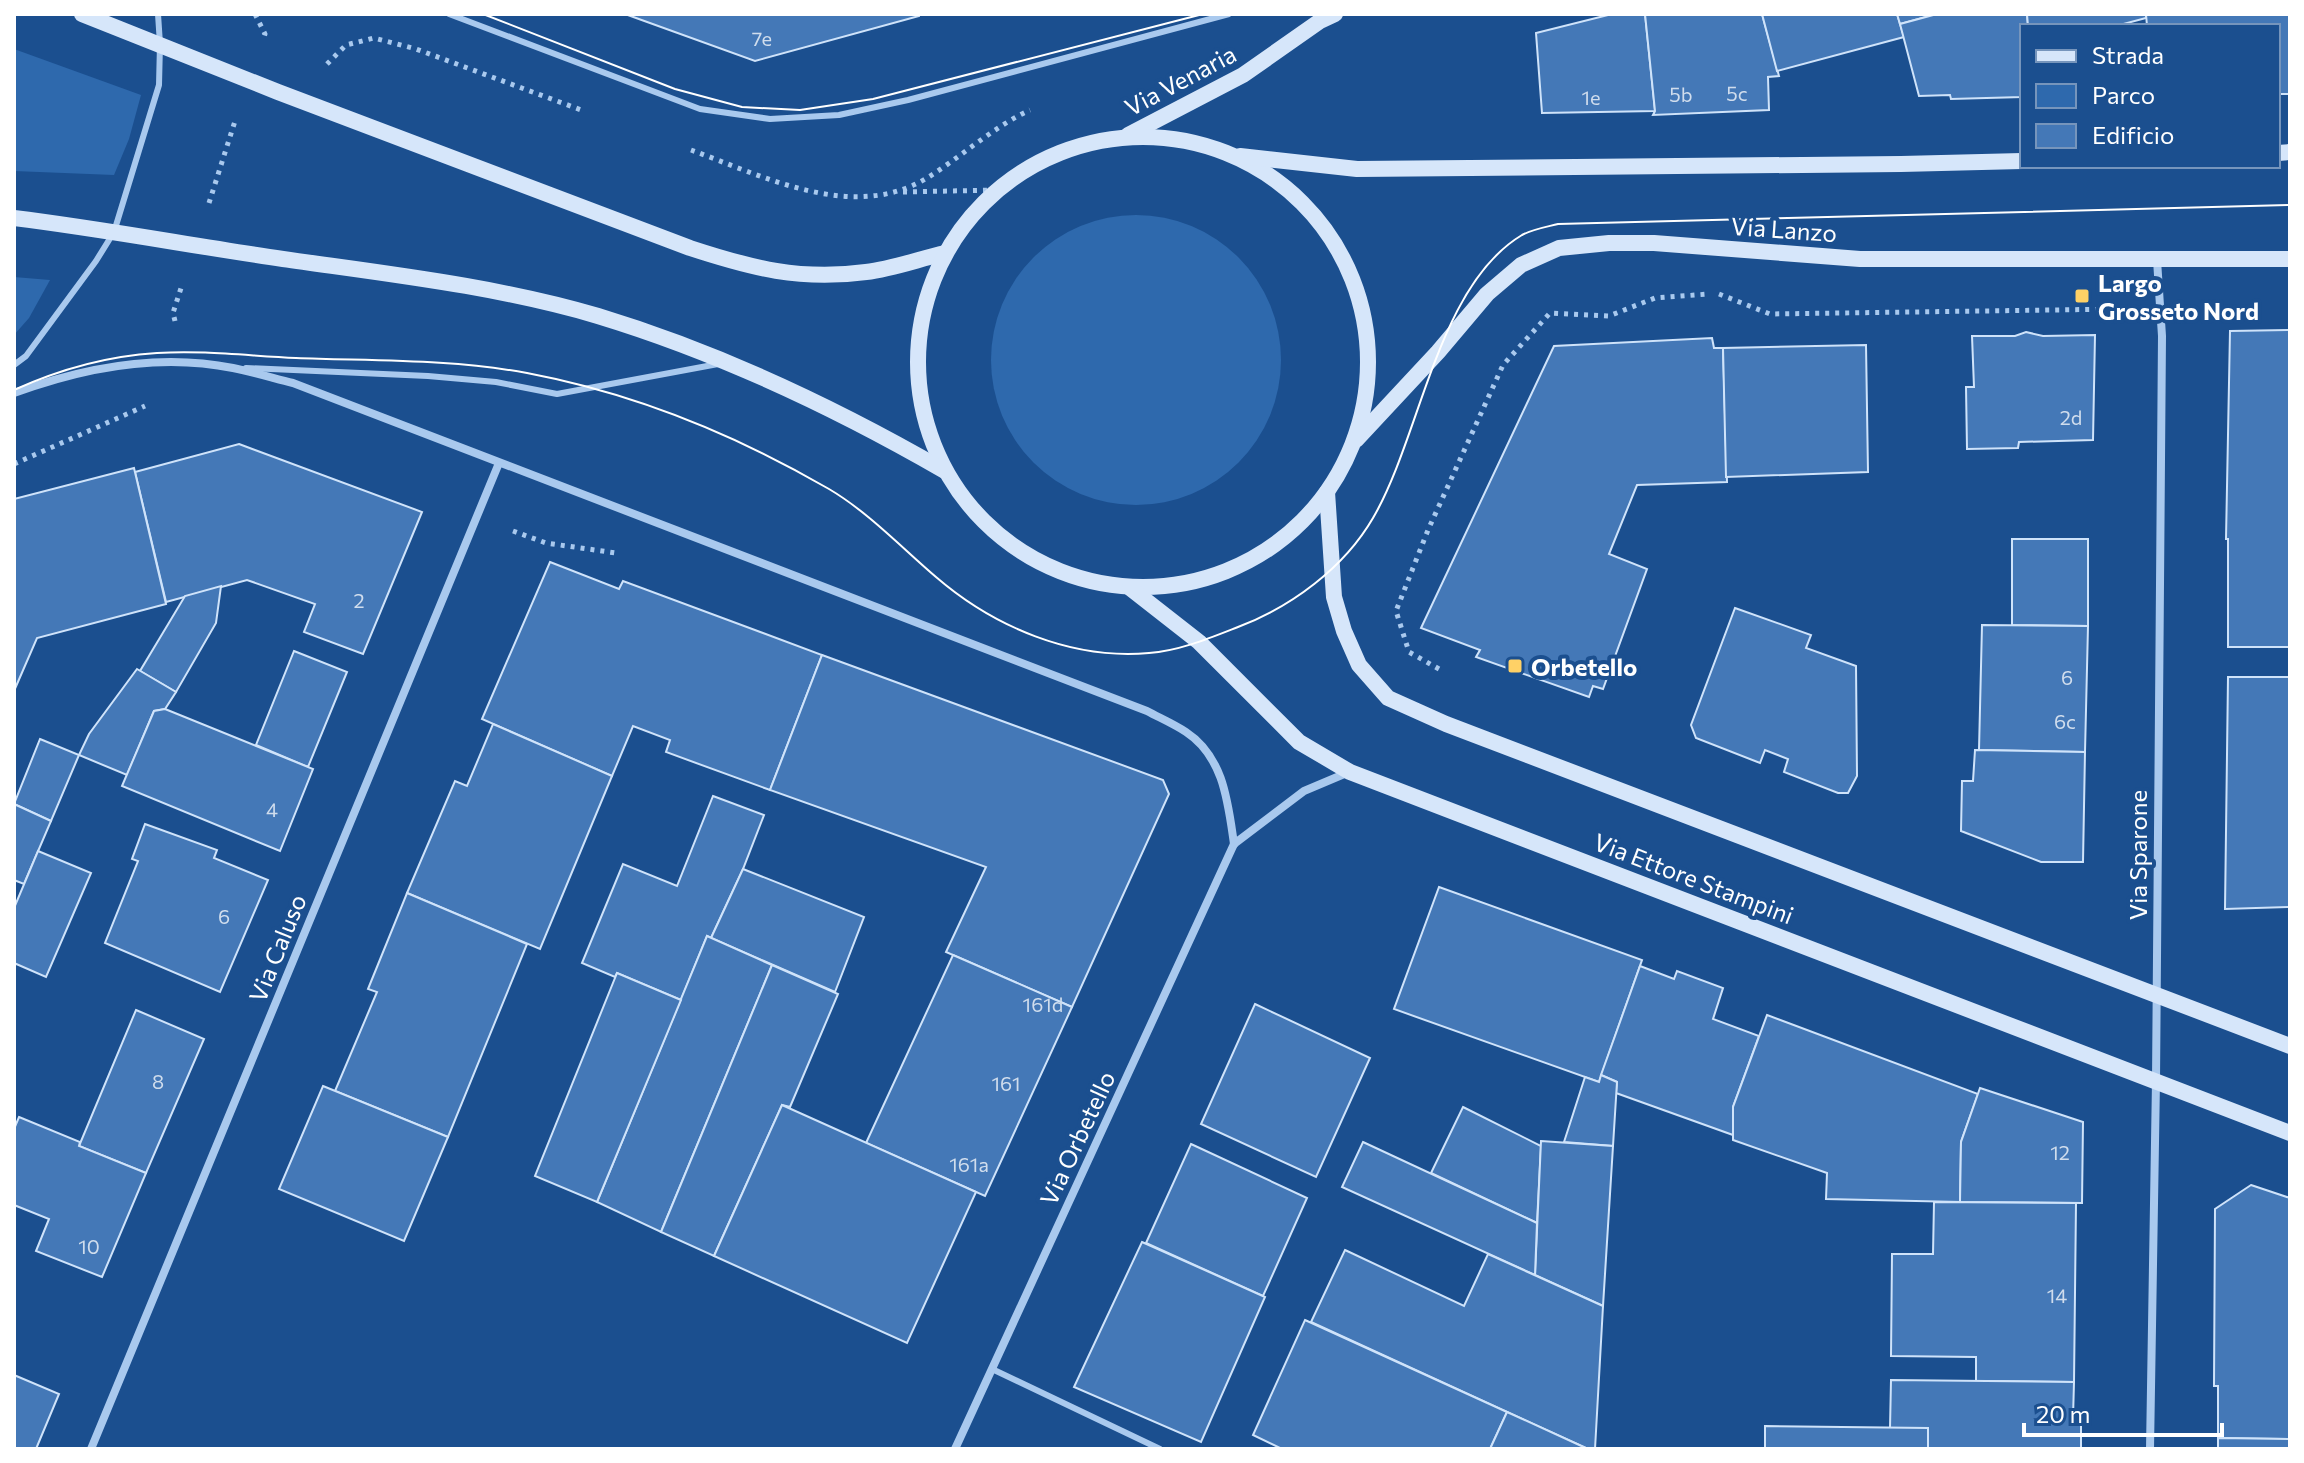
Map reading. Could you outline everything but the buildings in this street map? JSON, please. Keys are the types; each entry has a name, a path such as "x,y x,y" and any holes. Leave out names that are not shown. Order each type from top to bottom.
{"main road":[{"path":"82,14 302,101 747,267 804,275 867,272 945,253"},
{"name":"Via Venaria","path":"1126,136 1243,75 1320,21 1335,14"},
{"path":"1235,155 1284,185 1322,225 1350,274 1366,329 1367,386 1354,441 1327,492 1288,534 1246,562 1186,584 1130,588 1074,577 1021,553 978,517 945,471 923,417 917,362 924,306 945,253 978,208 998,190 1021,172 1071,147 1126,136 1183,139 1235,155 1357,169 2020,161"},
{"path":"14,218 480,289 595,316 729,362 863,423 945,471"},
{"name":"Via Lanzo","path":"1354,441 1438,352 1487,294 1521,265 1559,248 1654,243 1860,259 2290,259"},
{"path":"1327,492 1334,597 1344,631 1359,665 1388,698 1446,724 2290,1046"},
{"name":"Via Ettore Stampini","path":"1130,588 1199,642 1299,742 1350,772 2290,1133"}],"street":[{"name":"Via Sparone","path":"2150,1449 2157,995 2161,309 2157,260"},
{"path":"14,393 119,365 180,363 230,367 293,383 1147,711 1188,733 1215,762 1227,794 1234,844"},
{"name":"Via Caluso","path":"91,1449 499,463"},
{"name":"Via Orbetello","path":"955,1449 1234,844 1304,791 1350,772"}],"lane":[{"path":"14,365 26,356 114,232 159,85 158,14"},
{"path":"449,14 700,109 770,119 839,115 908,100 1229,14"},
{"path":"230,367 428,376 496,382 557,394 729,362"},
{"path":"992,1369 1160,1449"}],"path":[{"path":"255,14 265,34"},
{"path":"302,101 314,81 346,45 374,38 416,49 594,114"},
{"path":"683,147 786,184 837,197 998,190"},
{"path":"898,192 925,180"},
{"path":"1446,724 1461,681 1409,652 1396,611 1428,530 1503,365 1550,313 1609,316 1655,298 1718,294 1770,314 2161,309"},
{"path":"477,517 546,543 627,554"}],"green space":[{"path":"14,49 141,95 129,139 114,175 14,171"},
{"path":"1136,215 1164,218 1204,232 1228,248 1248,268 1270,305 1278,332 1281,360 1278,388 1264,428 1248,452 1228,472 1191,494 1164,502 1136,505 1108,502 1068,488 1044,472 1024,452 1002,415 994,388 991,360 994,332 1008,292 1024,268 1044,248 1081,226 1108,218"},
{"path":"14,277 50,280 29,318 14,335"}],"tram line":[{"path":"483,14 675,89 742,107 800,110 873,99 1203,14"},
{"path":"14,390 66,370 102,361 174,352 441,363 498,368 567,382 683,418 794,469 843,498 959,595 1009,625 1063,645 1091,651 1149,653 1172,650 1258,619 1314,584 1347,553 1373,518 1390,484 1450,325 1470,289 1493,258 1531,231 1558,224 2290,205"}],"place":[{"name":"Largo Grosseto Nord","path":"2082,296"},
{"name":"Orbetello","path":"1515,666"}]}
